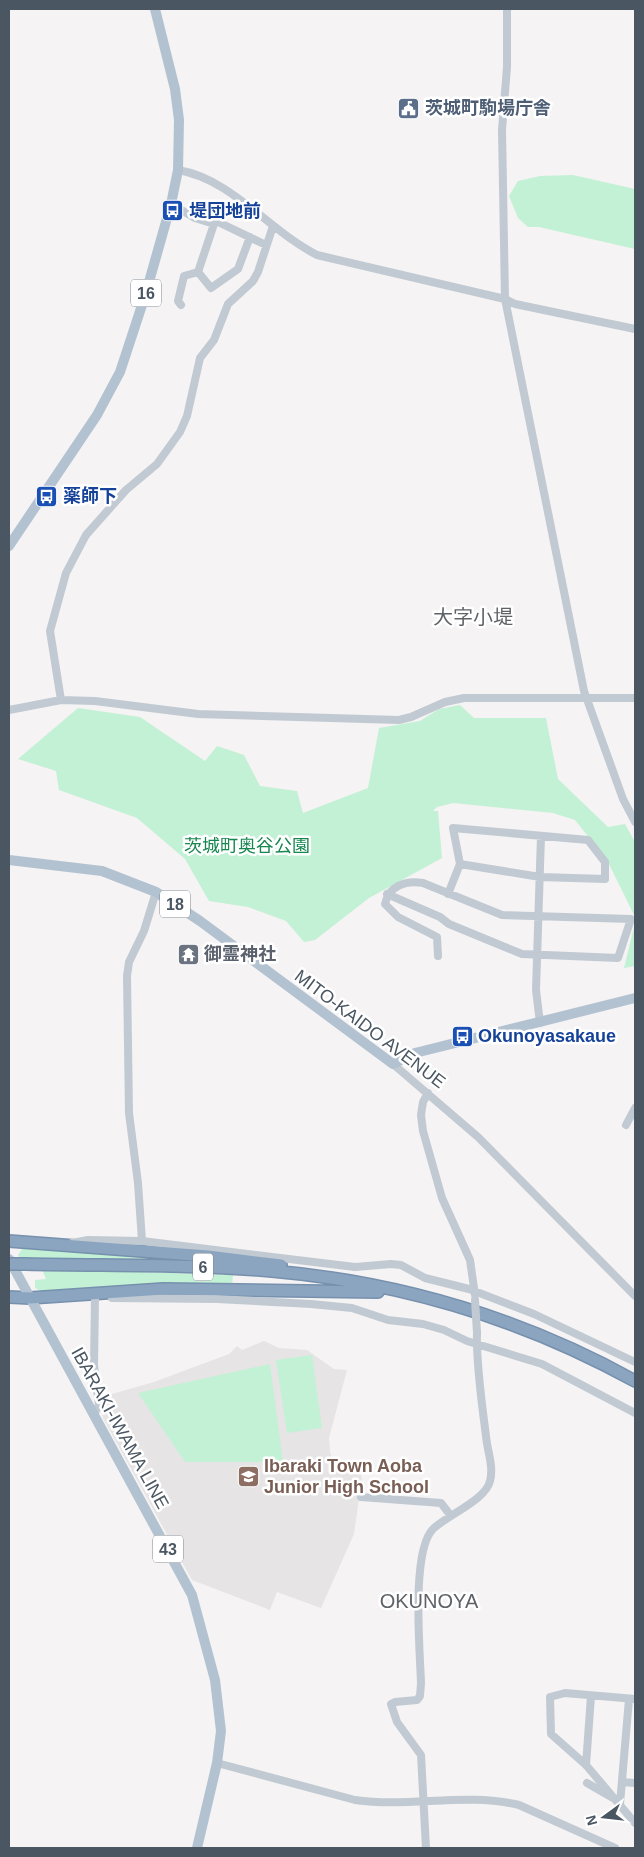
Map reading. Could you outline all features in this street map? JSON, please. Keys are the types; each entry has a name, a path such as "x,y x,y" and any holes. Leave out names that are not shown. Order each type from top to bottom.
{"highway":[{"path":"9,1241 208,1256 289,1266 360,1277 379,1287"},
{"name":"6","path":"9,1264 215,1268 309,1275 379,1287 493,1317 574,1349 635,1381"},
{"path":"9,1297 30,1298 91,1295 163,1289 410,1294"}],"main road":[{"name":"16","path":"9,546 97,415 117,379 146,296 171,204 178,170 180,135 178,105 155,9"},
{"name":"MITO-KAIDO AVENUE","path":"9,860 102,872 129,880 156,892 200,921 393,1064"},
{"path":"393,1064 415,1054 635,998"},
{"name":"IBARAKI-IWAMA LINE","path":"9,1260 192,1595 218,1702 222,1731 218,1763 197,1848"}],"street":[{"path":"507,9 507,68 502,130 505,299 586,699 623,799 635,822"},
{"path":"178,170 211,181 317,255 505,299 515,304 635,329"},
{"path":"171,204 195,218 214,224 216,221 266,245"},
{"path":"198,272 214,224"},
{"path":"61,700 50,631 66,573 86,535 126,490 156,464 180,432 187,416 200,358 214,340 228,304 253,281 273,226"},
{"path":"198,272 211,288 238,269 250,237"},
{"path":"181,305 178,301 184,276 198,272"},
{"path":"9,710 61,700 114,702 164,711 198,714 262,714 390,720 411,718 445,702 464,698 635,698"},
{"path":"448,894 460,864 453,828 588,840 605,862 605,879 540,877 460,864"},
{"path":"540,1022 536,990 536,956 541,836"},
{"path":"387,894 508,949 536,956 618,958 631,918 538,917 496,913 423,883 413,882 393,887 387,894 385,904 392,912 437,937 438,956"},
{"path":"142,1242 138,1183 129,1113 127,976 129,962 144,930 156,892"},
{"name":"MITO-KAIDO AVENUE","path":"393,1064 428,1093 510,1168 635,1296"},
{"path":"426,1848 422,1755 397,1722 391,1704 417,1700 420,1696 419,1583 423,1547 432,1530 483,1492 490,1482 491,1464 486,1438 477,1344 475,1296 470,1260 442,1198 423,1131 421,1116 423,1102 428,1093"},
{"path":"626,1125 635,1108"},
{"path":"66,1246 88,1240 142,1242 355,1267 401,1265 425,1278 534,1314 635,1362"},
{"path":"94,1414 99,1406 94,1365 91,1295 217,1299 352,1308 374,1317 410,1321 437,1328 477,1344 542,1364 635,1413"},
{"path":"362,1497 441,1503 451,1516"},
{"path":"618,1801 632,1699 565,1693 550,1697 551,1734 586,1765 635,1823"},
{"path":"586,1765 591,1696"},
{"path":"626,1740 635,1741"},
{"path":"218,1763 355,1800 375,1803 484,1799 508,1803 520,1806 615,1848"},
{"path":"587,1782 618,1801"},
{"path":"622,1782 635,1783"}],"shaded area":[{"name":"Ibaraki Town Aoba Junior High School","path":"264,1341 279,1348 307,1350 334,1369 347,1370 329,1438 330,1452 333,1461 358,1469 362,1478 354,1534 321,1608 277,1592 270,1610 192,1580 103,1418 101,1402 105,1396 154,1382 229,1354 237,1346 242,1350"}],"green space":[{"path":"573,175 635,189 635,249 539,227 528,227 518,218 509,196 518,181 540,176"},
{"name":"茨城町奥谷公園","path":"460,705 474,718 546,718 558,779 608,827 625,824 635,842 635,917 607,860 575,820 553,813 453,803 437,807 433,811 438,811 442,858 369,898 315,940 304,942 286,921 248,907 209,901 185,859 137,818 59,790 56,771 18,759 78,708 140,717 205,761 217,746 244,755 260,786 297,791 303,813 368,788 379,728 420,721 439,709"},
{"path":"635,923 635,966 624,968"},
{"path":"24,1246 235,1262 20,1259 18,1255"},
{"path":"42,1269 233,1275 232,1286 45,1293 35,1288 35,1280 46,1279"},
{"path":"312,1355 322,1428 287,1433 276,1360"},
{"path":"270,1364 283,1462 185,1462 138,1393"}],"place":[{"name":"茨城町駒場庁舎","path":"409,108"},
{"name":"堤団地前","path":"173,211"},
{"name":"薬師下","path":"47,496"},
{"name":"御霊神社","path":"188,954"},
{"name":"Okunoyasakaue","path":"462,1036"},
{"name":"Ibaraki Town Aoba Junior High School","path":"248,1476"}],"district":[{"name":"大字小堤","path":"473,617"},
{"name":"OKUNOYA","path":"429,1601"}]}
